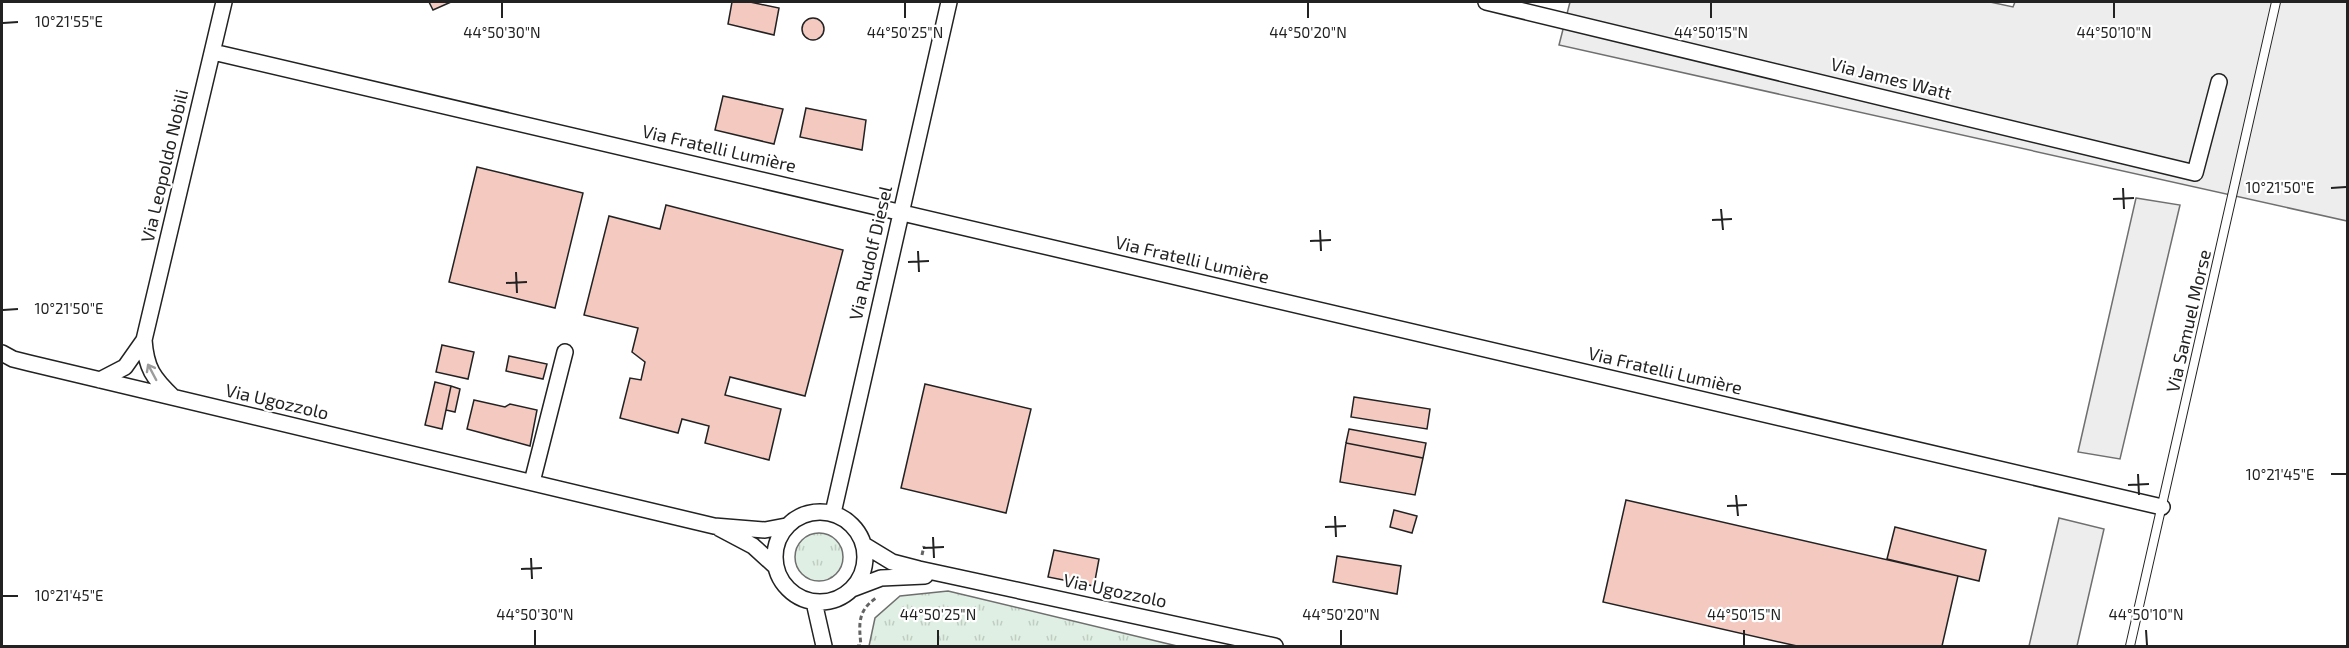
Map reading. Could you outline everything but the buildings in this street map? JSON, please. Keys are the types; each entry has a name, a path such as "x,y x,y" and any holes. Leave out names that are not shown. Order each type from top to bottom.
{"street":[{"name":"Via Leopoldo Nobili","path":"144,340 224,2"},
{"name":"Via Rudolf Diesel","path":"833,513 949,2"},
{"name":"Via James Watt","path":"1486,2 2195,173 2219,82"},
{"name":"Via Fratelli Lumière","path":"213,52 2162,507"},
{"path":"100,380 125,367 144,340"},
{"path":"144,340 148,367 159,384 173,397"},
{"path":"532,482 566,352"},
{"name":"Via Ugozzolo","path":"5,358 714,526 765,530 786,526"},
{"path":"820,511 833,513 852,525 864,545 865,561 861,576 852,589 828,602 814,602 800,598 780,579 775,566 774,552 778,538 786,526 807,513 820,511"},
{"name":"Via Ugozzolo","path":"714,526 753,546 775,566"},
{"name":"Via Ugozzolo","path":"864,545 892,562 919,570 1275,646"},
{"name":"Via Ugozzolo","path":"852,589 881,578 946,576"},
{"path":"814,602 824,646"}],"lane":[{"name":"Via Samuel Morse","path":"2130,646 2276,2"}],"path":[{"path":"919,570 924,546"},
{"path":"856,646 861,646 859,623 866,606 880,596"}],"green space":[{"path":"819,533 836,540 843,557 836,574 819,581 802,574 795,557 802,540"},
{"path":"948,591 1177,646 869,646 875,618 900,596"}],"shaded area":[{"path":"1570,2 1990,2 2013,7 2015,2 2347,2 2347,221 1559,45"},
{"path":"2136,198 2180,205 2120,459 2078,452"},
{"path":"2059,518 2104,529 2077,646 2029,646"}]}
